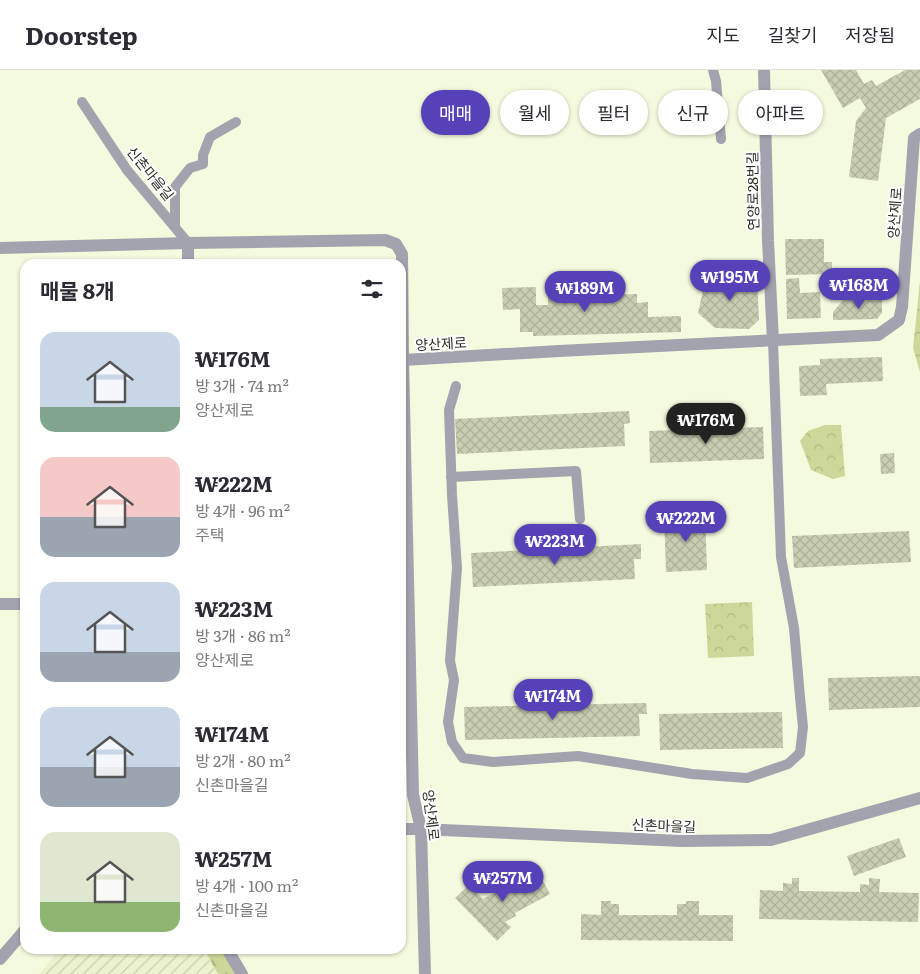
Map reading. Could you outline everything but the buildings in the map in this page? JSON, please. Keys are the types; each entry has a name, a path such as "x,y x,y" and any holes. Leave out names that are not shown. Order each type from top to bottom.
{"street":[{"name":"연양로28번길","path":"764,70 768,241 773,341"},
{"name":"양산제로","path":"406,360 878,335 899,320 902,308 914,138 920,134"},
{"path":"0,248 188,242 385,240 396,244 402,254 402,259"},
{"path":"188,242 188,259"},
{"name":"양산제로","path":"406,490 413,795 421,829 425,974"},
{"path":"0,604 20,604"},
{"name":"신촌마을길","path":"406,829 682,841 771,840 920,798"},
{"path":"0,959 6,942 20,933"},
{"path":"230,954 242,974"}],"lane":[{"path":"713,70 716,81 721,139"},
{"name":"신촌마을길","path":"82,102 127,170 188,242"},
{"path":"175,226 175,187 190,168 203,164 203,155 210,137 236,122"},
{"path":"456,386 449,410 451,477 458,568 450,661 454,680 448,722 452,742 463,758 492,762 578,756 692,774 747,778 788,764 800,752 803,727 794,628 781,557 773,341"},
{"path":"451,477 576,471 580,519"}],"shaded area":[{"path":"56,954 207,954 218,974 39,974"}],"green space":[{"path":"920,281 920,372 913,348"},
{"path":"825,425 841,425 845,476 833,479 811,470 800,441 808,431"},
{"path":"752,602 754,656 708,658 705,604"},
{"path":"207,954 225,954 236,974 218,974"}]}
